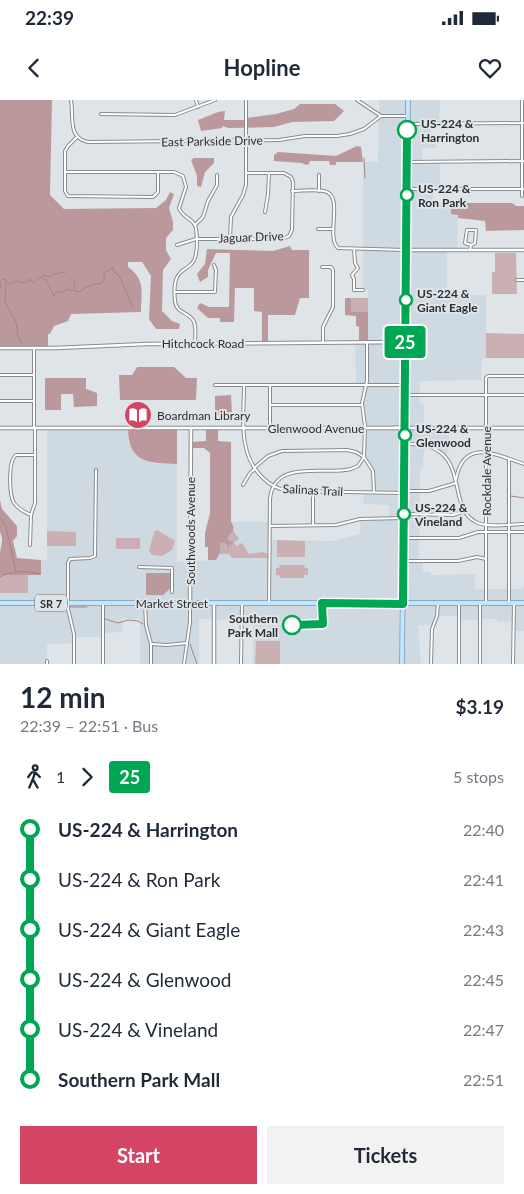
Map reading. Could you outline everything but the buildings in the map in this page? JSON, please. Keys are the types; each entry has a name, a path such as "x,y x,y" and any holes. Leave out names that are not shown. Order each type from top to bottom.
{"main road":[{"path":"402,664 408,100"},
{"name":"Market Street","path":"0,603 524,603"},
{"path":"392,604 400,609 403,620"}],"street":[{"path":"71,100 73,129 78,137 66,149 65,191 68,196 153,197 158,192 158,172"},
{"path":"196,100 198,107"},
{"path":"101,114 175,114 216,100"},
{"path":"230,239 231,217 244,192 246,173 246,100"},
{"path":"357,100 381,116 407,116"},
{"path":"522,100 522,196"},
{"name":"East Parkside Drive","path":"78,137 88,142 279,140 305,136 346,135 361,130 381,116"},
{"path":"407,124 523,124"},
{"path":"407,162 523,162"},
{"path":"65,172 176,172 185,179 186,187 179,204 179,210 182,216 195,224"},
{"path":"246,173 284,173 289,175 292,181 292,191 328,192 333,199 334,241 336,246 341,249 524,250"},
{"path":"265,212 269,173"},
{"path":"195,224 203,217 207,204 217,185 217,175"},
{"path":"319,176 319,191"},
{"path":"407,189 523,189"},
{"name":"Jaguar Drive","path":"177,245 196,239 283,239 288,237 292,230 292,191"},
{"path":"195,224 194,260 191,266 178,275 175,292 177,307 181,312 191,317 194,323 195,343"},
{"path":"318,229 334,229"},
{"path":"467,230 476,230 475,243 470,246 465,243 467,230"},
{"path":"354,290 352,275 358,268 355,249"},
{"path":"175,292 215,292 216,270 214,265"},
{"path":"322,267 331,267 333,270 333,307 323,327 323,343"},
{"path":"517,280 524,280"},
{"path":"350,290 363,290"},
{"path":"269,603 270,497 274,487 282,478 292,472 348,470 358,466 364,457 365,428 362,405 367,385 367,342"},
{"name":"Hitchcock Road","path":"0,348 195,343 405,342"},
{"path":"30,545 30,515 35,503 34,348"},
{"path":"0,374 34,374"},
{"name":"Rockdale Avenue","path":"486,603 487,376 524,376"},
{"path":"214,385 405,384"},
{"name":"Salinas Trail","path":"244,385 246,448 254,468 274,487 286,491 404,492 429,491 456,482"},
{"path":"270,385 270,428"},
{"path":"405,395 524,395"},
{"path":"0,401 34,401"},
{"path":"270,405 362,405"},
{"name":"Glenwood Avenue","path":"0,428 524,428"},
{"name":"Southwoods Avenue","path":"184,664 190,622 191,428"},
{"path":"405,444 425,445 439,451 449,462 465,512 474,521 486,524 524,524"},
{"path":"243,485 254,468 268,456 286,450 347,450 356,452 370,464 373,471 374,492"},
{"path":"456,482 459,468 466,458 475,453 486,452 524,464"},
{"path":"30,515 19,508 12,499 11,461 16,455 35,455"},
{"path":"509,459 513,664"},
{"path":"74,664 74,630 69,615 68,603 69,559 93,558 96,555 96,470"},
{"path":"313,491 313,525"},
{"path":"270,526 340,525 360,518 452,515 465,512"},
{"path":"404,538 459,538 475,533 524,532"},
{"path":"404,561 461,561 478,557 486,559"},
{"path":"139,567 172,568 172,592"},
{"path":"102,603 103,664"},
{"path":"145,603 146,625 151,644 151,664"},
{"path":"214,603 214,664"},
{"path":"432,664 432,631 437,616 438,603"},
{"path":"459,603 459,664"},
{"path":"480,603 480,664"},
{"path":"241,664 242,604"},
{"path":"151,644 187,643"}],"shaded area":[{"path":"0,100 52,100 50,195 64,209 156,208 166,200 170,192 174,194 169,208 173,230 166,238 166,250 171,259 163,270 162,311 172,321 180,324 179,329 156,329 149,319 151,276 142,262 128,262 128,267 138,277 140,282 142,292 141,312 71,314 68,321 54,326 50,334 48,334 48,348 0,348"},
{"path":"379,100 440,100 439,124 431,124 431,134 436,135 436,148 422,148 422,161 440,162 440,189 433,189 433,203 451,203 451,214 458,214 457,250 447,251 447,295 486,295 486,358 482,358 481,380 420,381 419,403 424,404 424,428 449,428 449,451 444,456 439,451 425,445 422,470 420,470 419,561 423,561 423,572 431,572 431,575 475,574 475,589 521,589 524,587 524,631 514,631 513,621 497,622 497,619 459,620 459,616 437,616 433,625 418,625 421,664 253,664 253,619 199,619 199,664 140,664 140,619 122,619 123,632 103,633 103,637 74,637 74,643 47,644 47,664 0,664 0,593 28,593 28,575 41,575 41,560 47,560 47,428 128,428 128,441 134,454 141,459 155,464 177,464 177,562 216,560 231,522 270,522 270,540 333,541 360,534 360,519 389,518 389,505 363,504 364,492 374,491 374,478 372,467 364,457 365,426 362,403 367,385 356,385 355,342 368,342 368,290 363,289 363,162 378,162 379,117 381,116 379,115"},
{"path":"300,104 335,104 344,111 334,121 292,122 274,127 229,128 222,126 222,128 201,131 198,120 225,111 224,120 246,120 246,118 276,114 294,109"},
{"path":"357,146 361,147 363,162 336,162 336,165 330,165 329,161 310,161 306,165 274,161 274,155 278,152 336,156"},
{"path":"194,158 214,158 214,163 205,172 201,187 197,186 197,176 191,160"},
{"path":"451,203 512,203 516,206 524,206 524,230 486,231 485,221 458,218 458,215 451,214"},
{"path":"290,246 292,250 309,250 309,298 300,298 295,315 268,315 268,343 262,343 262,312 254,311 254,288 235,288 234,322 220,322 220,318 208,318 197,308 200,303 209,307 229,307 230,253 216,253 208,270 208,277 200,282 197,274 205,264 207,249 273,251"},
{"path":"495,253 516,253 517,294 492,294 492,272 495,272"},
{"path":"345,298 351,298 351,312 368,312 368,342 359,342 359,327 356,326 356,316 345,315"},
{"path":"351,298 368,298 368,312 350,312"},
{"path":"486,333 524,334 524,358 486,358"},
{"path":"137,367 174,367 186,378 197,378 196,400 120,400 119,375 132,375"},
{"path":"45,378 86,378 86,389 97,393 97,406 74,407 73,394 61,394 61,410 45,410"},
{"path":"231,395 232,415 215,415 215,396"},
{"path":"128,428 177,428 177,464 157,463 142,459 136,455 129,440"},
{"path":"206,428 218,428 218,441 231,442 231,522 233,528 227,539 233,543 231,545 228,544 228,549 225,543 220,542 220,553 216,560 208,560 208,547 205,547 205,533 210,513 210,453 204,448 191,448 191,442 206,441"},
{"path":"0,500 2,509 17,526 17,536 13,541 17,558 41,560 41,575 0,575 2,540 0,532"},
{"path":"157,530 175,541 172,550 162,556 152,555 149,551 154,532"},
{"path":"233,530 239,539 234,542 236,546 242,543 249,554 262,552 270,554 270,558 232,558 229,554 220,554 220,542 225,543 226,548 229,541 227,539 228,536 231,535"},
{"path":"47,531 76,532 76,546 47,546"},
{"path":"116,538 140,538 140,549 116,549"},
{"path":"277,540 305,541 305,557 277,557"},
{"path":"280,565 304,565 305,568 308,568 308,575 304,575 304,578 280,578 279,575 276,575 276,568 279,568"},
{"path":"146,573 171,573 171,588 163,595 146,595"},
{"path":"0,575 28,575 28,593 0,593"},
{"path":"256,641 280,641 280,664 255,664"}],"waterway":[{"path":"364,158 365,178"},
{"path":"41,277 46,280 54,296 56,292 64,292 67,289 78,292 91,285 102,283 104,273 113,267 133,307"},
{"path":"0,281 4,279 10,284 15,281 24,283 30,279 32,282 35,282 43,275 49,277 53,274 66,272"},
{"path":"6,281 5,302 16,322 18,336 22,344"},
{"path":"74,281 75,290"},
{"path":"0,282 1,289"},
{"path":"511,496 524,498"},
{"path":"0,517 6,526 16,572"},
{"path":"0,577 9,573 19,572 40,574"},
{"path":"70,607 87,607"},
{"path":"105,619 118,623 128,620 138,621 143,624"},
{"path":"190,644 197,664"}],"bus line":[{"name":"25","path":"292,625 323,624 322,603 403,604 407,130"}],"place":[{"name":"US-224 & Harrington","path":"407,130"},
{"name":"US-224 & Ron Park","path":"407,195"},
{"name":"US-224 & Giant Eagle","path":"406,300"},
{"name":"Boardman Library","path":"138,415"},
{"name":"US-224 & Glenwood","path":"405,435"},
{"name":"US-224 & Vineland","path":"404,514"},
{"name":"Southern Park Mall","path":"292,625"}]}
